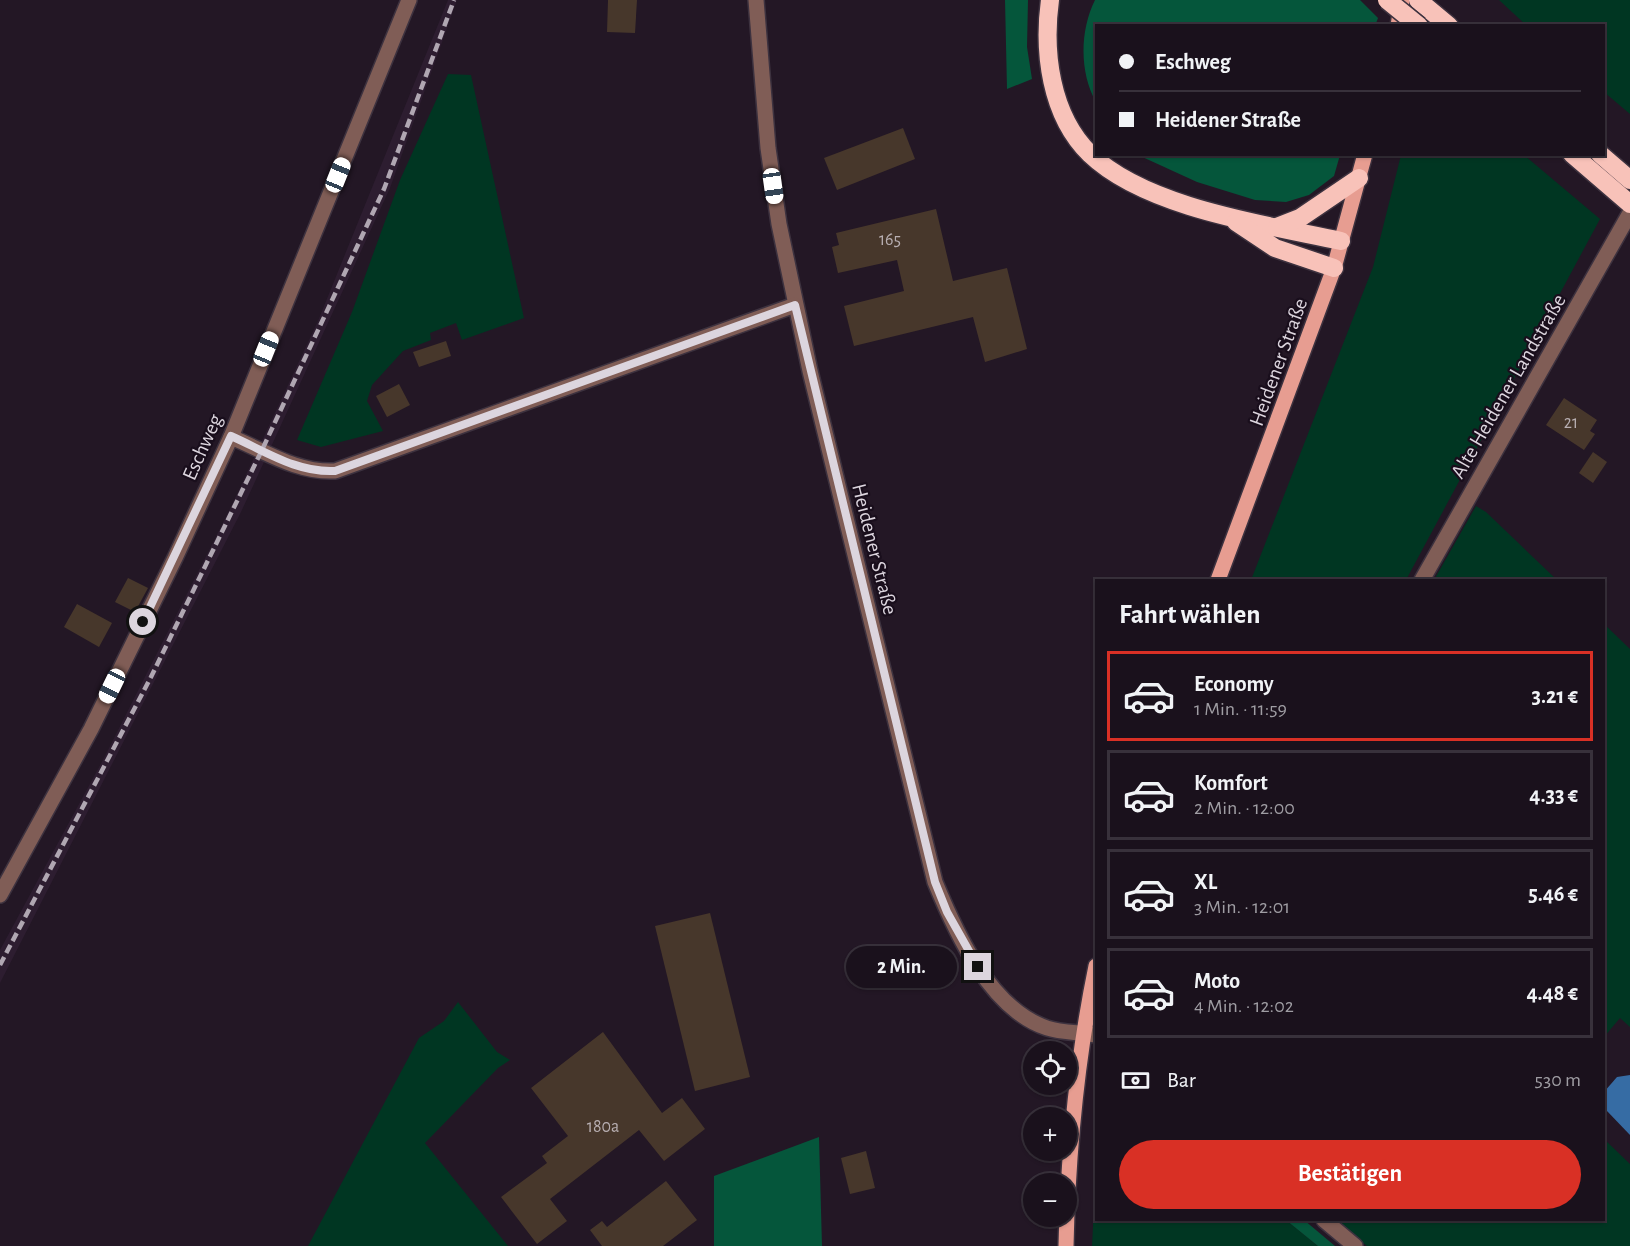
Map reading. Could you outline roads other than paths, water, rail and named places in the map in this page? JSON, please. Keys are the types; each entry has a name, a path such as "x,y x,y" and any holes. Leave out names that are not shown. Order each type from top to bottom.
{"highway":[{"path":"1050,0 1046,31 1049,63 1058,100 1072,130 1090,153 1118,174 1144,189 1181,203 1341,241"},
{"path":"1046,31 1059,0"},
{"path":"1387,0 1417,24"},
{"path":"1418,0 1445,22"},
{"path":"1577,156 1604,166 1630,180"},
{"path":"1604,166 1630,204"},
{"path":"1277,227 1300,218 1359,178"},
{"path":"1224,215 1275,248 1334,268"}],"main road":[{"path":"1398,24 1402,0"},
{"name":"Heidener Straße","path":"1218,579 1334,268 1364,156"},
{"path":"1066,1246 1069,1159 1090,1034 1095,977"}],"street":[{"name":"Eschweg","path":"0,895 96,718 175,558 231,436 409,0"},
{"name":"Heidener Straße","path":"756,0 768,148 779,224 795,305 935,882 962,940 997,992 1027,1019 1048,1028 1090,1034"},
{"name":"Alte Heidener Landstraße","path":"1423,579 1630,213"},
{"path":"231,436 292,465 316,472 335,471 795,305"},
{"path":"1324,1221 1355,1246"}],"water":[{"path":"1630,1075 1630,1135 1607,1111 1605,1091 1617,1077"}],"railway":[{"path":"0,965 151,677 262,450 384,189 454,0"}]}
